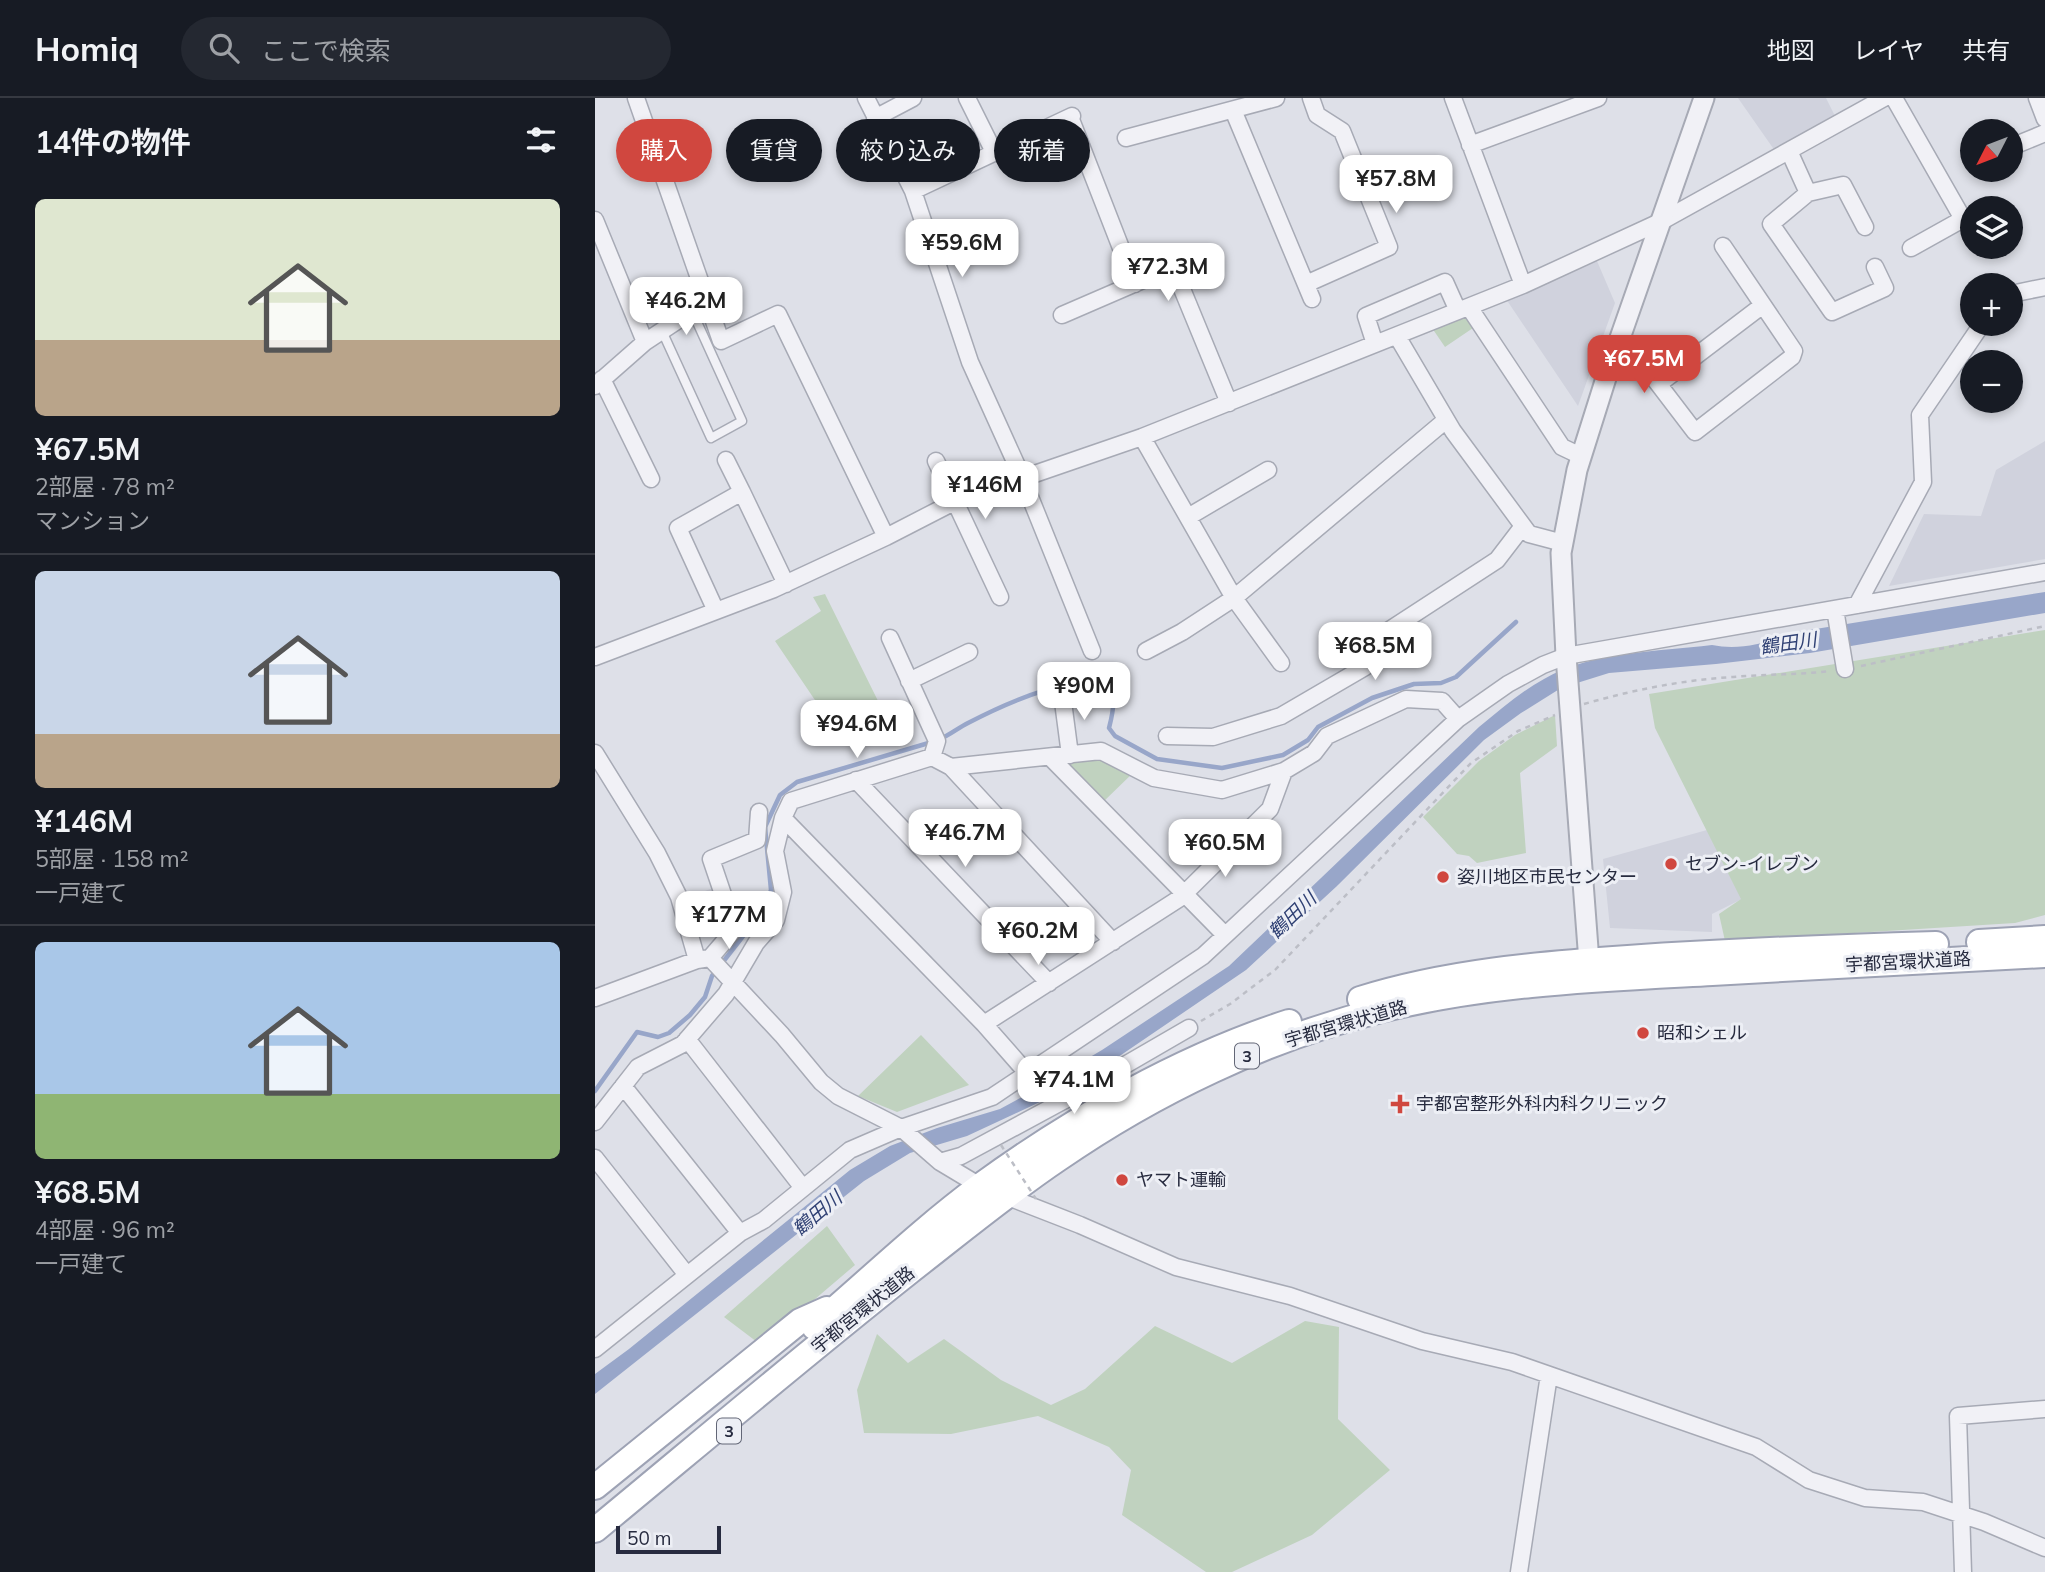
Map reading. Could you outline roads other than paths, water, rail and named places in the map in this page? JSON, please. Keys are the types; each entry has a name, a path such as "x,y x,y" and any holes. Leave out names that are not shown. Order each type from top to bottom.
{"main road":[{"name":"宇都宮環状道路","path":"595,1508 851,1306 1070,1151 1145,1104 1291,1038 1383,1010 1589,970 2045,938"},
{"name":"宇都宮環状道路","path":"595,1530 851,1306 888,1261 980,1186 1056,1133 1093,1112 1238,1040 1374,995 1487,971 2045,955"},
{"name":"3","path":"595,1487 800,1321 851,1306"},
{"name":"3","path":"595,1547 826,1348 851,1306"}],"street":[{"path":"636,98 721,341 778,314 886,537"},
{"path":"866,98 913,191 970,362 1022,477 1091,650"},
{"path":"875,118 913,98"},
{"path":"913,191 994,152 967,98"},
{"path":"1126,138 1276,98"},
{"path":"1233,110 1309,292 1389,247 1342,131 1317,115 1311,98"},
{"path":"1453,98 1523,285"},
{"path":"1471,145 1598,98"},
{"path":"1589,970 1569,709 1561,553 1581,456 1704,98"},
{"path":"595,657 786,584 956,501 1143,437 1523,285 1662,221 1884,98"},
{"path":"1893,98 1963,219 1911,248"},
{"path":"2037,98 2045,119"},
{"path":"2023,142 2045,133"},
{"path":"1789,151 1808,193"},
{"path":"1090,166 1135,284"},
{"path":"1865,227 1843,185 1808,193 1771,224 1832,312 1885,288 1875,267"},
{"path":"595,220 645,342"},
{"path":"1621,335 1695,432 1794,355 1794,351 1723,246"},
{"path":"1062,315 1173,267 1229,402"},
{"path":"1375,344 1366,316 1445,282 1562,447 1581,456"},
{"path":"2023,292 2045,287"},
{"path":"651,479 599,382 645,342 707,301"},
{"path":"1659,384 1763,305"},
{"path":"1397,336 1446,420 1529,534 1563,542"},
{"path":"1857,606 1923,482 1920,415 1974,336"},
{"path":"1146,651 1182,632 1234,598 1446,420"},
{"path":"1143,437 1234,598 1281,663"},
{"path":"726,460 786,584"},
{"path":"936,461 1000,597"},
{"path":"1188,517 1268,470"},
{"path":"716,611 678,528 742,492"},
{"path":"1167,736 1213,737 1281,716 1365,667 1365,646 1497,560 1523,526"},
{"path":"595,1349 740,1233 764,1220 850,1150 901,1128 992,1097 1203,956 1458,719 1508,684 1543,665 1566,656 1836,614 1857,606 2045,572"},
{"path":"1836,614 1844,665"},
{"path":"890,639 937,741 932,757"},
{"path":"909,681 969,652"},
{"path":"1062,694 1069,755"},
{"path":"951,768 1101,751 1154,778 1222,790 1284,771 1314,753 1327,736 1406,699 1442,701 1458,719"},
{"path":"595,753 657,853 704,959 733,983 821,1082 838,1096 901,1128 940,1163 980,1186 1080,1225 1176,1268 1290,1296 1422,1341 1512,1362 1756,1447 1809,1480 1865,1498 1923,1502 2045,1548"},
{"path":"595,1122 638,1067 683,1044 733,983 756,943 776,920 783,892 775,850 783,818 791,801 932,757 951,768 1113,942"},
{"path":"1050,757 1225,935"},
{"path":"984,1024 1184,895 1270,809 1284,771"},
{"path":"856,780 1049,982"},
{"path":"735,930 711,859 757,840 759,812"},
{"path":"783,818 984,1024 1027,1073"},
{"path":"595,998 704,959 747,915"},
{"path":"940,1163 961,1156 1063,1101 1189,1028"},
{"path":"687,1039 803,1188"},
{"path":"623,1086 740,1233"},
{"path":"595,1158 687,1275"},
{"path":"1519,1572 1549,1375"},
{"path":"1963,1572 1958,1416 2045,1409"}],"lane":[{"path":"662,331 711,438 742,421 692,311"}],"water":[{"name":"鶴田川","path":"2045,592 2045,613 1810,653 1609,673 1561,688 1484,740 1337,886 1246,970 1099,1070 1042,1101 967,1136 910,1153 864,1181 595,1394 595,1374 850,1170 890,1146 1000,1109 1102,1050 1229,966 1479,727 1518,695 1544,679 1583,663 1604,658 1712,645 1745,646 1797,632"}],"waterway":[{"path":"940,739 1022,698 1070,684 1090,683 1105,688 1113,701 1109,728 1115,736 1157,759 1222,768 1283,755 1308,740 1318,727 1372,698 1414,684 1441,683 1456,677 1516,622"},
{"path":"595,1091 637,1032 658,1037 669,1033 690,1015 705,997 712,976 765,908 771,890 765,827 780,795 797,782 932,742"}],"place":[{"name":"セブン-イレブン","path":"1671,864"},
{"name":"姿川地区市民センター","path":"1443,877"},
{"name":"昭和シェル","path":"1643,1033"},
{"name":"宇都宮整形外科内科クリニック","path":"1400,1104"},
{"name":"ヤマト運輸","path":"1122,1180"}]}
